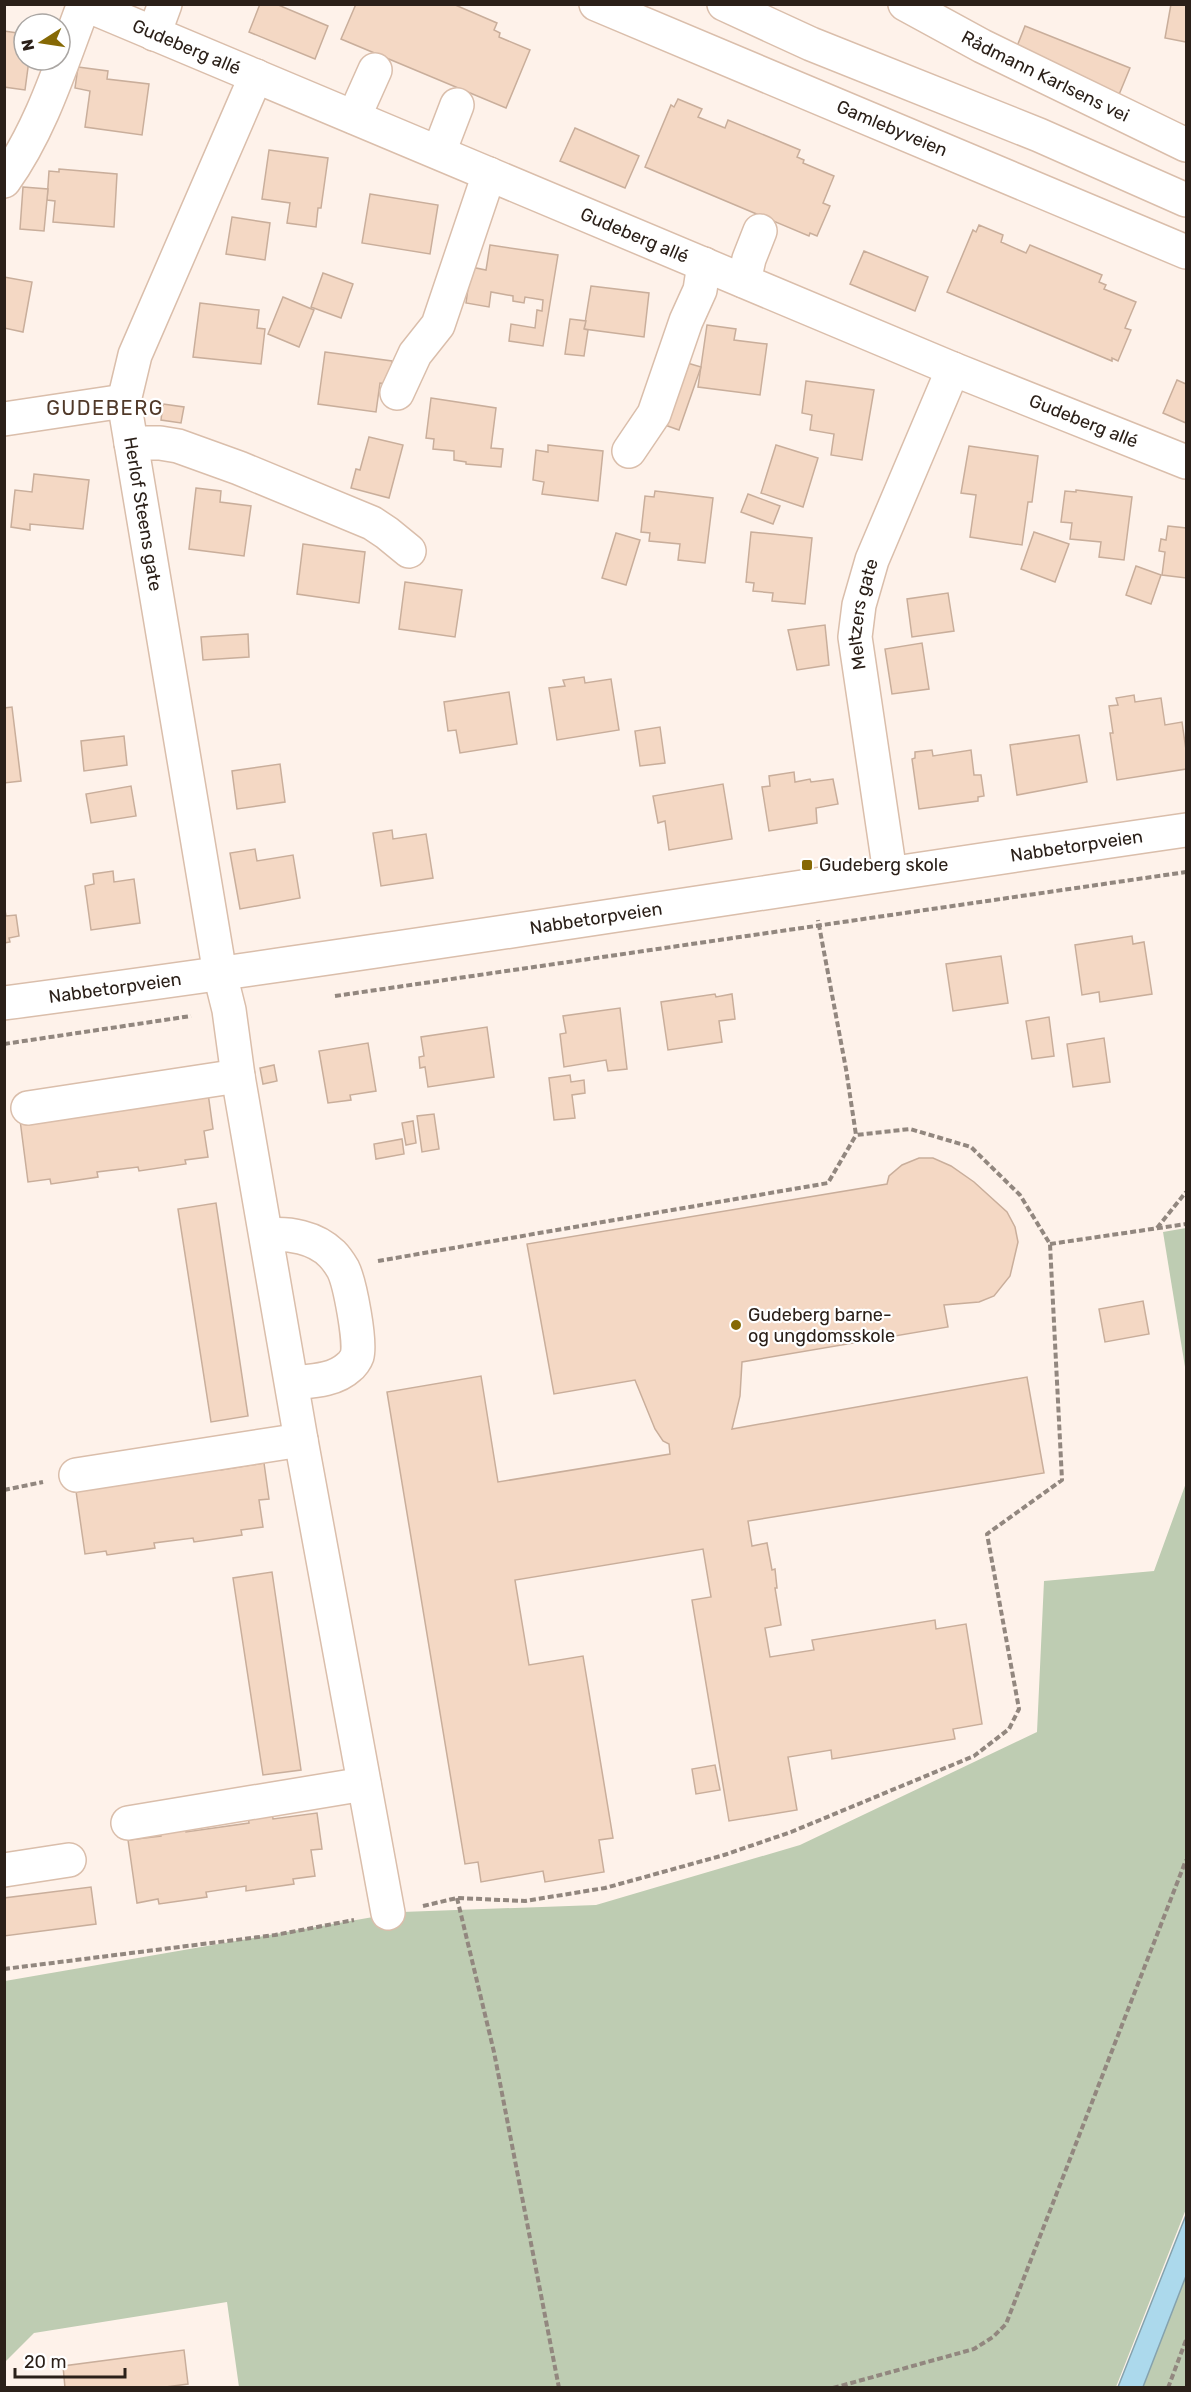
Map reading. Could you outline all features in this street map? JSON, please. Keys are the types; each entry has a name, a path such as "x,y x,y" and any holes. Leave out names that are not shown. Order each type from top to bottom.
{"street":[{"name":"Gudeberg allé","path":"84,4 160,19 256,76 953,369 1186,462"},
{"path":"4,180 24,154 84,4"},
{"name":"Gamlebyveien","path":"596,4 1186,252"},
{"path":"724,4 811,44 1039,135 1186,200"},
{"name":"Rådmann Karlsens vei","path":"905,4 982,46 1186,146"},
{"path":"354,117 375,70"},
{"name":"Herlof Steens gate","path":"256,76 135,355 124,401 301,1440 388,1913"},
{"path":"439,152 457,105"},
{"path":"397,393 415,354 438,325 489,174"},
{"path":"744,281 749,259 760,231"},
{"path":"629,451 654,414 686,321 700,290 704,264"},
{"name":"Meltzers gate","path":"890,873 855,637 857,616 873,560 953,369"},
{"path":"4,419 124,401"},
{"path":"131,443 160,443 178,446 239,468 372,523 409,551"},
{"name":"Nabbetorpveien","path":"4,1003 220,974 1186,830"},
{"path":"28,1108 238,1076"},
{"path":"267,1235 288,1233 308,1239 330,1252 342,1268 348,1283 358,1342 357,1356 350,1367 332,1378 292,1383"},
{"path":"76,1475 301,1440"},
{"path":"128,1823 364,1784"},
{"path":"4,1870 69,1860"}],"path":[{"path":"333,996 1186,872"},
{"path":"342,1268 828,1183 856,1135 812,884"},
{"path":"4,1044 229,1010"},
{"path":"4,1969 275,1935 457,1898 525,1901 605,1888 724,1855 791,1832 974,1756 1009,1729 1019,1709 987,1534 1062,1480 1050,1244 1020,1195 971,1147 910,1129 856,1135"},
{"path":"1157,1228 1186,1192"},
{"path":"1050,1244 1186,1224"},
{"path":"833,2388 974,2349 993,2337 1006,2324 1186,1860"},
{"path":"457,1898 494,2052 559,2388"},
{"path":"1168,2388 1186,2340"}],"green space":[{"path":"1186,1228 1186,1373 1163,1232"},
{"path":"1186,1483 1186,2209 1116,2387 239,2387 227,2302 34,2333 5,2362 5,1981 402,1912 596,1905 800,1845 1037,1732 1044,1581 1154,1571"},
{"path":"1186,2276 1186,2387 1143,2387"}],"water":[{"path":"1186,2215 1186,2276 1143,2387 1118,2387"}],"building":[{"path":"260,4 276,4 328,26 315,59 249,32"},
{"path":"356,4 453,4 497,23 494,30 500,33 499,37 530,50 506,108 341,39"},
{"path":"1171,4 1186,4 1186,42 1165,38"},
{"path":"1025,26 1130,68 1118,97 1014,54"},
{"path":"4,31 12,32 12,72 27,72 25,90 4,87"},
{"path":"78,67 108,71 107,79 149,84 142,135 85,127 90,91 75,88"},
{"path":"678,99 702,109 698,117 725,128 728,120 800,150 797,157 804,160 803,163 834,176 823,203 830,206 817,236 810,233 809,236 645,167 671,105 674,107"},
{"path":"575,128 639,156 625,188 560,161"},
{"path":"269,150 328,158 316,227 287,223 290,203 262,199"},
{"path":"59,169 117,174 114,227 53,222 55,201 47,200 49,171 59,172"},
{"path":"23,187 48,189 44,231 20,229"},
{"path":"370,194 438,205 430,254 362,243"},
{"path":"232,217 270,223 265,260 226,254"},
{"path":"979,225 1003,235 1001,242 1026,253 1030,245 1102,275 1099,282 1106,285 1104,289 1136,302 1125,328 1131,330 1118,361 1112,358 1112,361 947,292 973,230 976,232"},
{"path":"490,245 558,255 543,346 509,341 511,324 535,328 537,310 542,311 543,300 525,297 524,303 513,301 513,296 491,292 489,307 466,303 471,267 486,270"},
{"path":"864,251 928,277 915,311 850,284"},
{"path":"323,273 353,284 341,318 311,307"},
{"path":"4,277 32,282 23,332 4,328"},
{"path":"591,286 649,293 644,337 584,329"},
{"path":"283,297 314,310 299,347 268,334"},
{"path":"200,303 259,310 257,328 265,329 261,364 193,357"},
{"path":"570,319 586,321 584,329 588,330 584,356 565,354"},
{"path":"707,325 736,329 734,340 767,344 760,395 698,387"},
{"path":"325,352 392,361 389,384 380,383 376,412 318,404"},
{"path":"684,362 701,367 679,430 662,424"},
{"path":"1177,380 1186,384 1186,423 1163,413"},
{"path":"806,381 874,390 862,460 831,455 834,434 810,430 812,415 802,413"},
{"path":"431,398 496,408 491,448 503,449 501,467 466,464 466,462 454,460 454,451 433,449 434,439 426,438"},
{"path":"163,404 184,407 181,423 161,420"},
{"path":"369,437 403,445 389,498 351,488 356,469 360,470"},
{"path":"548,445 603,451 598,501 542,494 544,482 533,480 536,450 548,452"},
{"path":"776,445 818,458 803,507 761,493"},
{"path":"969,446 1038,456 1032,502 1028,502 1022,545 970,537 976,495 961,493"},
{"path":"34,474 89,480 83,529 30,524 30,530 11,527 15,490 32,492"},
{"path":"196,488 221,491 220,502 251,506 244,556 189,549"},
{"path":"1076,490 1132,497 1124,560 1099,557 1101,542 1070,539 1072,523 1061,522 1065,491 1076,492"},
{"path":"655,491 713,498 705,563 678,560 680,544 649,541 650,533 641,532 645,496 654,497"},
{"path":"748,494 780,506 773,524 741,512"},
{"path":"1168,526 1186,528 1186,578 1162,575 1165,552 1159,551 1161,539 1166,540"},
{"path":"751,532 812,538 805,604 772,601 773,593 753,591 754,583 746,582"},
{"path":"1034,532 1069,544 1055,582 1021,569"},
{"path":"616,533 640,540 626,585 602,578"},
{"path":"303,544 365,552 359,603 297,594"},
{"path":"1136,566 1161,575 1151,604 1126,595"},
{"path":"405,582 462,590 455,637 399,629"},
{"path":"948,593 954,631 912,637 907,599"},
{"path":"825,625 829,665 797,670 788,630"},
{"path":"248,634 249,657 203,660 201,637"},
{"path":"922,643 929,689 892,694 885,649"},
{"path":"584,677 585,683 611,679 619,730 557,740 549,688 565,686 563,680"},
{"path":"509,692 517,744 460,753 456,730 448,731 444,702"},
{"path":"1134,695 1135,702 1161,698 1165,725 1182,722 1186,769 1117,780 1110,733 1113,733 1109,706 1118,705 1116,698"},
{"path":"12,707 21,781 4,783 4,708"},
{"path":"660,727 665,763 640,766 635,731"},
{"path":"1079,735 1087,782 1017,795 1010,745"},
{"path":"124,736 127,765 84,771 81,741"},
{"path":"932,750 933,756 971,750 974,775 981,775 984,796 978,797 978,801 919,809 912,759 915,758 915,752"},
{"path":"280,764 285,802 237,809 232,771"},
{"path":"794,772 795,782 810,779 811,782 833,779 838,804 816,808 817,823 769,831 762,787 770,786 769,776"},
{"path":"723,784 732,839 669,850 665,821 658,823 653,796"},
{"path":"131,786 136,816 91,823 86,794"},
{"path":"392,830 393,839 426,834 433,878 381,886 373,833"},
{"path":"255,849 257,861 293,855 300,898 240,909 230,853"},
{"path":"113,871 114,882 134,879 140,923 91,930 85,886 94,884 93,874"},
{"path":"4,904 6,916 16,915 19,936 9,938 10,942 4,943"},
{"path":"1132,936 1133,944 1144,942 1152,994 1100,1002 1099,992 1082,995 1075,945"},
{"path":"1001,956 1008,1003 953,1011 946,964"},
{"path":"715,994 716,997 732,994 735,1019 719,1021 722,1042 668,1050 661,1002"},
{"path":"620,1008 627,1069 608,1071 606,1060 564,1067 560,1034 566,1033 563,1016"},
{"path":"1049,1017 1054,1056 1032,1059 1026,1021"},
{"path":"487,1027 494,1077 428,1087 425,1067 420,1068 419,1057 424,1056 421,1037"},
{"path":"1104,1038 1110,1082 1073,1087 1067,1044"},
{"path":"368,1043 376,1091 350,1095 351,1100 328,1103 319,1051"},
{"path":"274,1065 277,1081 263,1084 260,1068"},
{"path":"570,1075 571,1082 584,1080 585,1093 572,1095 575,1118 554,1120 549,1078"},
{"path":"208,1093 213,1129 204,1131 208,1157 185,1160 186,1164 139,1171 138,1167 97,1172 98,1177 51,1184 50,1179 28,1182 20,1120"},
{"path":"434,1114 439,1149 422,1152 417,1116"},
{"path":"413,1121 416,1143 406,1145 402,1123"},
{"path":"402,1139 404,1154 376,1159 374,1144"},
{"path":"919,1158 933,1158 951,1166 974,1182 1007,1212 1015,1227 1018,1242 1010,1276 994,1296 979,1302 944,1305 948,1327 742,1362 740,1396 732,1429 1027,1377 1044,1473 748,1521 752,1546 767,1543 772,1570 775,1569 777,1588 775,1588 781,1625 765,1628 770,1657 814,1650 812,1640 935,1620 936,1629 966,1624 982,1724 953,1729 955,1739 832,1759 831,1750 788,1757 797,1810 729,1821 692,1600 711,1597 703,1549 515,1580 529,1665 583,1656 613,1838 599,1840 604,1872 545,1882 543,1871 481,1882 478,1862 465,1864 387,1392 481,1376 498,1482 670,1454 669,1444 663,1441 655,1429 635,1380 554,1394 527,1244 887,1184 889,1176 902,1165"},
{"path":"216,1203 248,1416 211,1422 178,1209"},
{"path":"1143,1301 1149,1334 1105,1342 1099,1309"},
{"path":"220,1463 221,1470 264,1463 269,1499 259,1500 263,1527 241,1530 242,1535 194,1542 193,1538 154,1543 155,1548 107,1555 106,1551 85,1554 76,1491"},
{"path":"272,1572 301,1770 263,1775 233,1578"},
{"path":"715,1765 720,1790 696,1794 692,1769"},
{"path":"272,1812 273,1819 317,1813 322,1849 311,1850 315,1876 293,1879 294,1884 246,1891 246,1886 206,1892 207,1897 159,1904 158,1899 137,1903 128,1840 161,1836 160,1828 185,1825 186,1832 249,1823 248,1816"},
{"path":"91,1887 96,1924 4,1936 4,1898"},
{"path":"184,2350 188,2384 158,2388 65,2388 63,2366"}],"place":[{"name":"Gudeberg skole","path":"807,865"},
{"name":"Gudeberg barne- og ungdomsskole","path":"736,1325"}],"district":[{"name":"GUDEBERG","path":"105,408"}]}
